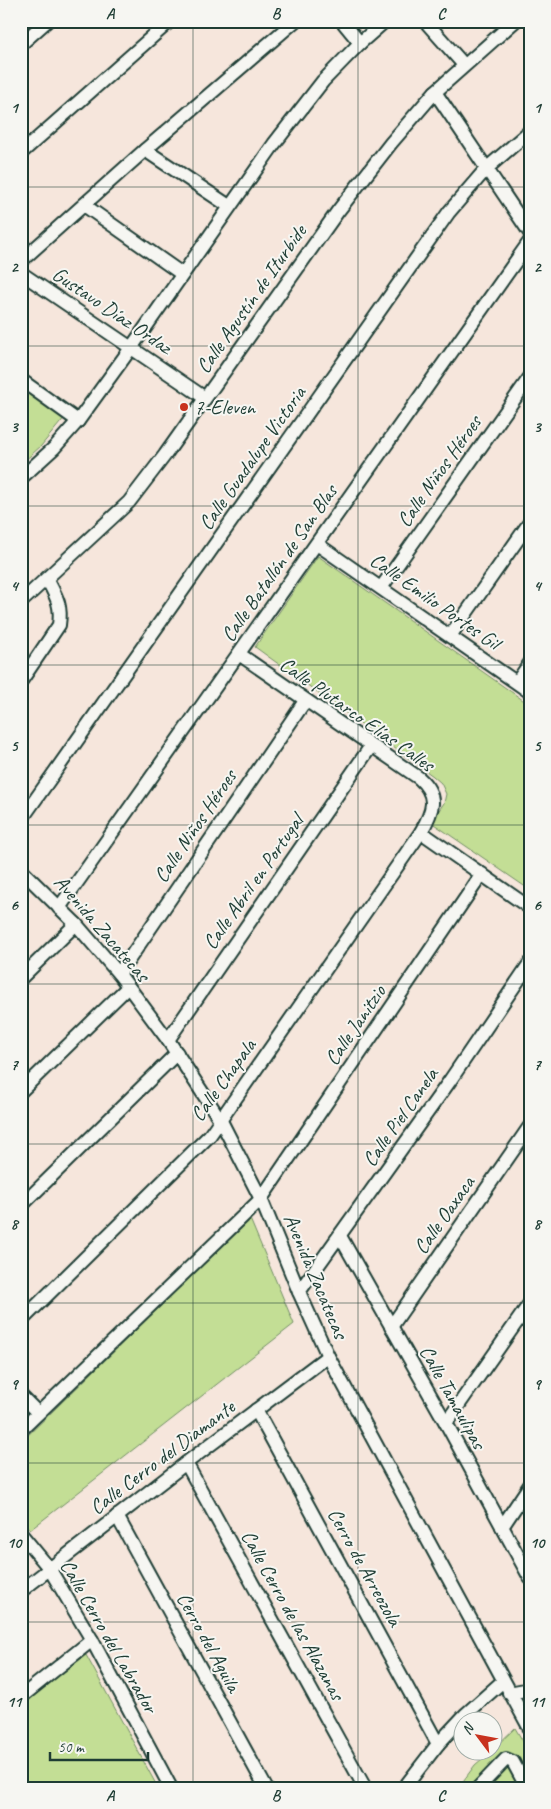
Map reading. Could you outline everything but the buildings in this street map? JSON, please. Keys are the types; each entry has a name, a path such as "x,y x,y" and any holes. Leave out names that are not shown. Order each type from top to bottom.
{"street":[{"path":"21,44 47,21"},
{"path":"21,153 170,21"},
{"path":"21,261 145,150 295,21"},
{"path":"342,21 360,43"},
{"path":"21,478 54,448 78,421 132,348 229,206 322,81 385,21"},
{"path":"425,21 464,65"},
{"name":"Calle Agustín de Iturbide","path":"21,602 129,502 165,455 338,211 391,143 434,92 515,21"},
{"path":"434,92 530,233"},
{"name":"Calle Guadalupe Victoria","path":"21,820 449,212 486,169 530,131"},
{"path":"145,150 229,206"},
{"path":"84,205 182,274"},
{"name":"Calle Batallón de San Blas","path":"59,908 530,241"},
{"name":"Gustavo Díaz Ordaz","path":"21,273 205,398"},
{"name":"Calle Niños Héroes","path":"381,588 530,377"},
{"path":"21,380 78,421"},
{"path":"450,636 530,522"},
{"name":"Calle Emilio Portes Gil","path":"317,544 530,692"},
{"path":"21,681 59,625 61,614 59,601 47,579"},
{"name":"Calle Plutarco Elías Calles","path":"239,654 419,778 428,788 433,804 430,816 421,832"},
{"path":"517,682 530,663"},
{"name":"Calle Niños Héroes","path":"119,974 305,701"},
{"name":"Calle Abril en Portugal","path":"168,1040 371,746"},
{"path":"421,832 530,908"},
{"name":"Calle Chapala","path":"21,1321 200,1145 221,1121 421,832"},
{"name":"Avenida Zacatecas","path":"21,870 76,924 119,974 168,1040 221,1121 261,1199 298,1292 328,1356 530,1729"},
{"name":"Calle Janitzio","path":"261,1199 482,874"},
{"path":"21,978 76,924"},
{"name":"Calle Piel Canela","path":"298,1292 449,1082 530,963"},
{"path":"21,1091 128,987"},
{"path":"21,1206 176,1053"},
{"name":"Calle Oaxaca","path":"391,1327 530,1126"},
{"path":"21,1430 261,1199"},
{"name":"Calle Tamaulipas","path":"340,1236 446,1423 530,1578"},
{"path":"446,1423 530,1303"},
{"name":"Calle Cerro del Diamante","path":"21,1590 328,1356"},
{"path":"21,1396 38,1413"},
{"name":"Cerro de Arreozola","path":"256,1410 438,1744"},
{"name":"Calle Cerro de las Alazanas","path":"186,1463 365,1788"},
{"path":"502,1527 530,1485"},
{"name":"Cerro del Aguila","path":"117,1516 266,1788"},
{"name":"Calle Cerro del Labrador","path":"21,1534 49,1568 92,1640 172,1788"},
{"path":"21,1697 92,1640"},
{"path":"404,1788 438,1744 464,1715 503,1681"},
{"path":"509,1693 530,1689"},
{"path":"478,1788 506,1758 513,1762 527,1788"}],"green space":[{"path":"21,386 65,417 41,446 21,464"},
{"path":"318,556 530,705 530,890 431,822 444,803 446,794 441,783 255,647"},
{"path":"250,1219 294,1324 30,1530 21,1518 21,1442"},
{"path":"86,1655 158,1788 21,1788 21,1705"},
{"path":"515,1728 530,1753 530,1788 458,1788 478,1762 504,1762 504,1738"}],"place":[{"name":"7-Eleven","path":"184,407"}]}
